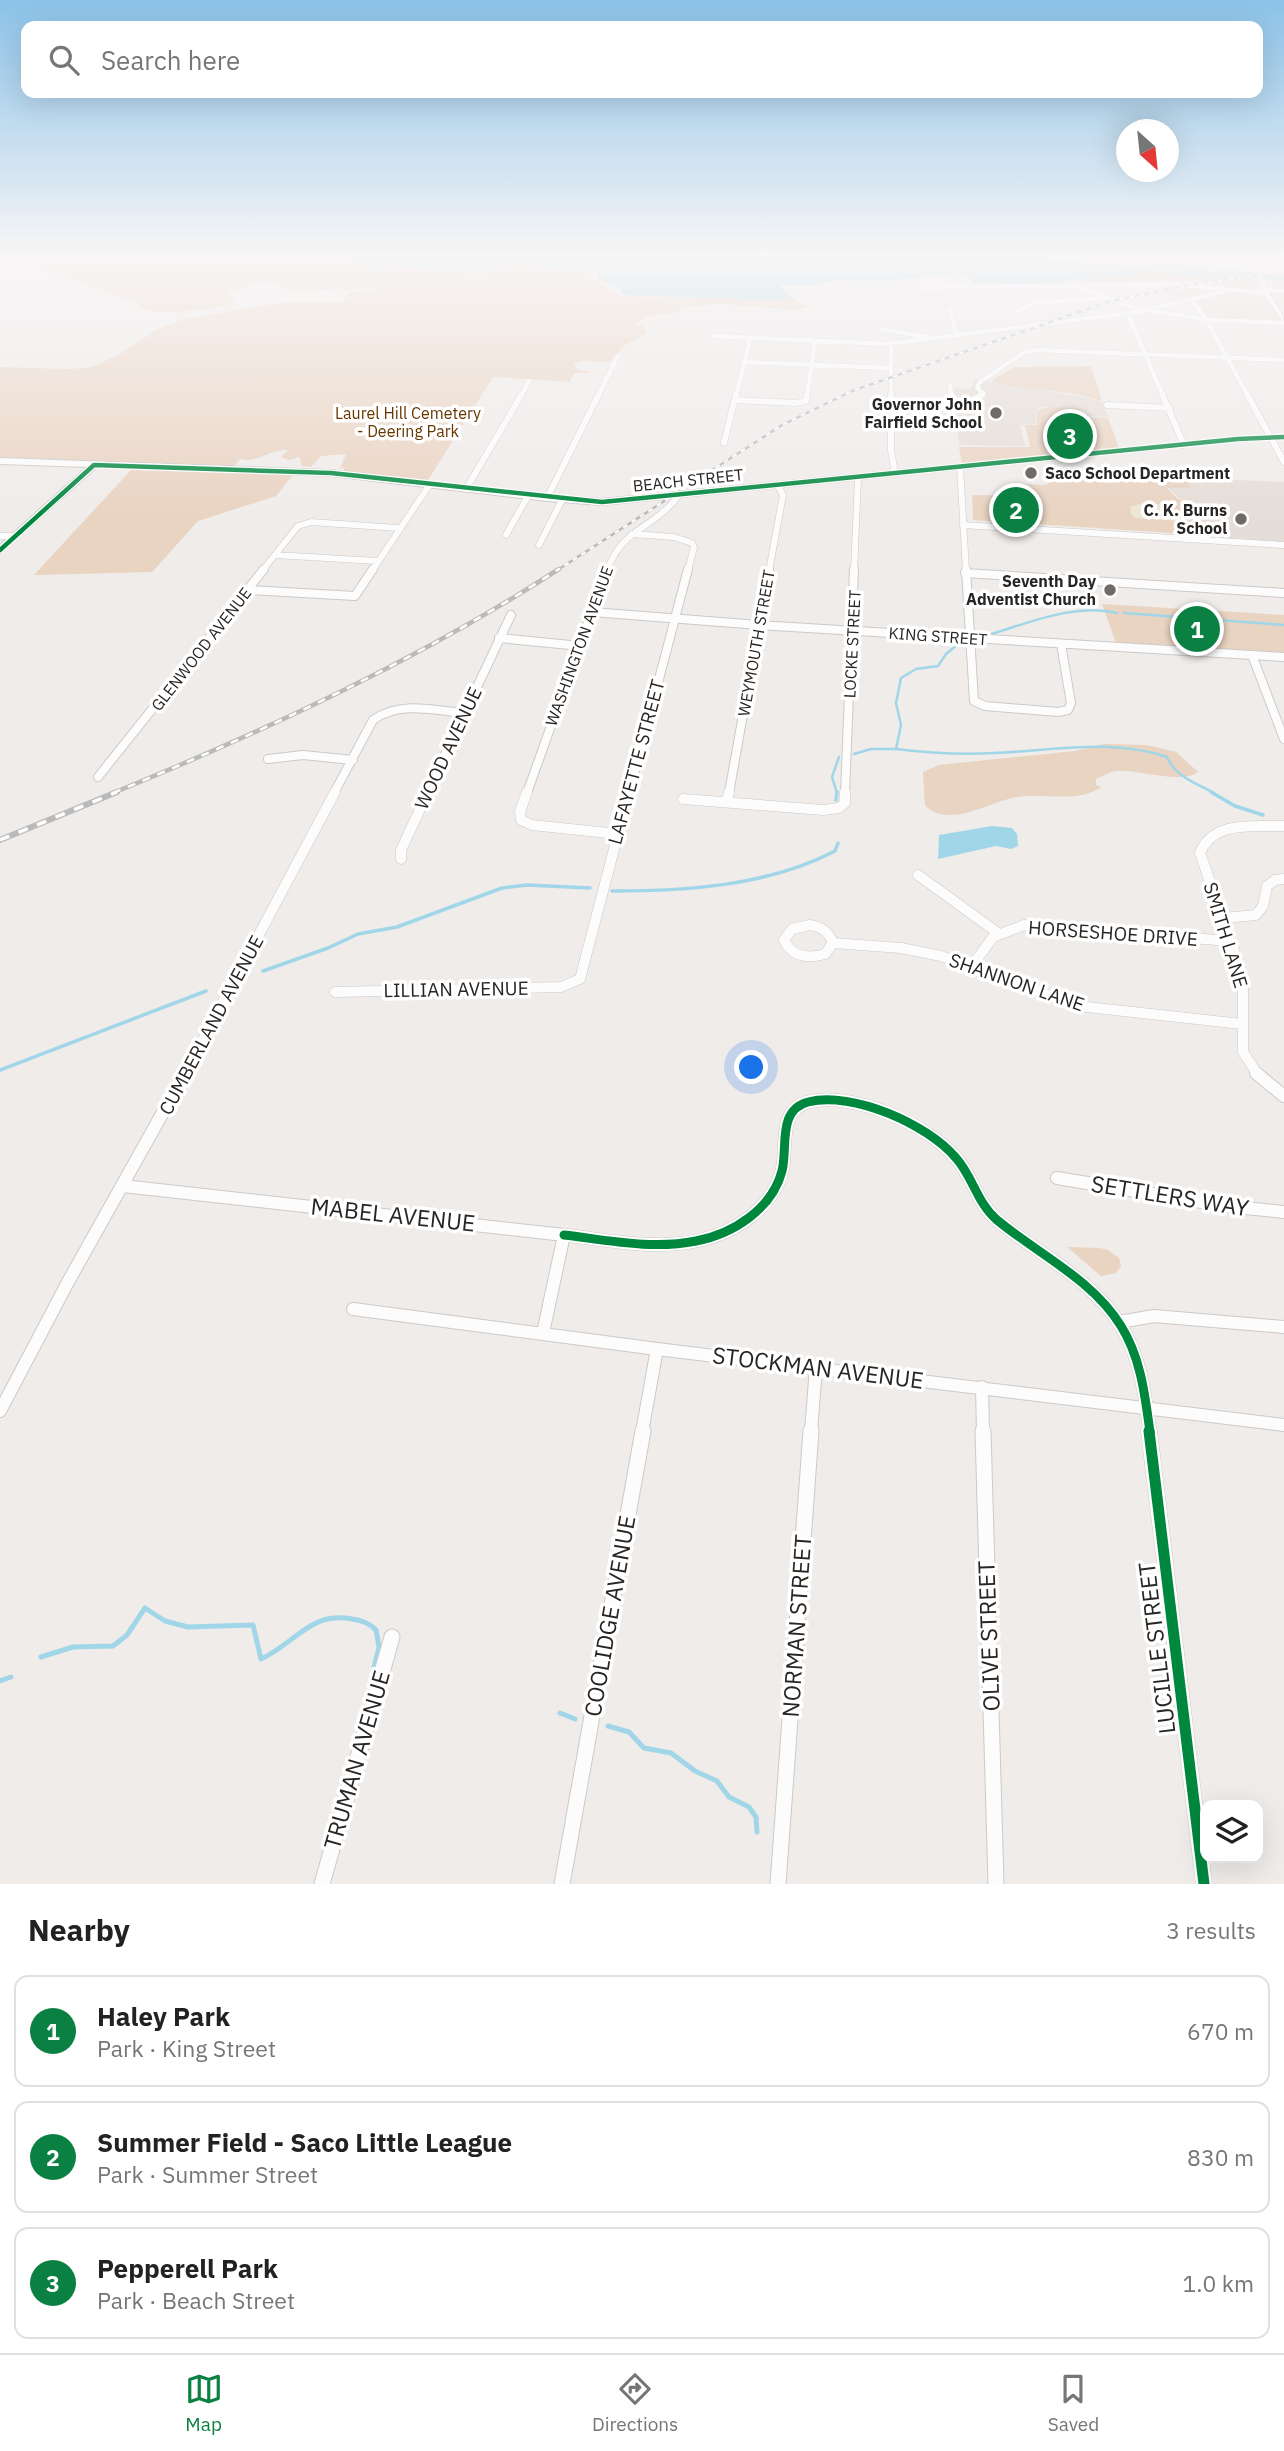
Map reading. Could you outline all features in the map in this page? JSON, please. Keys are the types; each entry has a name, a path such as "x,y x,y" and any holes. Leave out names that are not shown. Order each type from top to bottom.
{"main road":[{"name":"BEACH STREET","path":"0,461 317,473 562,500 613,502 1284,437"},
{"path":"0,550 94,465"}],"street":[{"path":"724,443 749,344"},
{"path":"736,400 803,402 807,398 815,344"},
{"path":"888,344 891,344 892,467 895,474"},
{"path":"1141,344 1184,445"},
{"path":"1219,344 1284,463"},
{"path":"891,402 951,405 969,403 983,394 978,388 979,383 1028,352 1049,350 1284,360"},
{"path":"547,498 618,356"},
{"path":"746,362 890,368"},
{"path":"466,489 529,381"},
{"path":"950,386 953,425"},
{"path":"1107,405 1170,408"},
{"path":"960,467 975,702 990,707 1058,712 1069,709 1071,702 1061,644"},
{"name":"LOCKE STREET","path":"727,802 823,810 839,808 846,800 858,478"},
{"path":"248,590 353,597 430,484"},
{"name":"WEYMOUTH STREET","path":"727,802 783,495 778,486"},
{"path":"506,535 527,496"},
{"name":"WASHINGTON AVENUE","path":"617,834 545,827 523,822 520,818 521,808 613,553 621,541 665,511 678,496"},
{"path":"539,545 562,500"},
{"name":"GLENWOOD AVENUE","path":"98,777 298,526 304,523 398,528"},
{"path":"963,525 1284,545"},
{"name":"LAFAYETTE STREET","path":"576,983 584,971 617,834 694,547 690,541 632,534"},
{"path":"0,536 15,537"},
{"path":"275,555 377,561"},
{"path":"965,573 1284,593"},
{"name":"KING STREET","path":"592,612 759,625 1284,657"},
{"name":"WOOD AVENUE","path":"401,859 401,850 511,615"},
{"path":"499,638 580,646"},
{"path":"1252,655 1284,739"},
{"name":"CUMBERLAND AVENUE","path":"0,1411 373,720 381,713 405,709 463,713"},
{"path":"268,760 303,755 353,760"},
{"path":"683,799 727,802"},
{"name":"SMITH LANE","path":"1284,826 1228,828 1213,834 1203,843 1201,858 1243,977 1242,1046 1248,1063 1258,1076 1284,1096"},
{"path":"918,875 998,933 987,942 972,966"},
{"path":"1223,918 1261,912 1265,906 1267,886 1275,880 1284,879"},
{"name":"SHANNON LANE","path":"811,925 828,933 833,943 825,954 806,957 789,950 784,940 792,929 811,925"},
{"name":"HORSESHOE DRIVE","path":"998,933 1017,926 1038,925 1230,941"},
{"name":"SHANNON LANE","path":"833,943 916,950 972,966 1056,1000 1078,1006 1242,1024"},
{"name":"LILLIAN AVENUE","path":"335,992 561,987 576,983"},
{"name":"MABEL AVENUE","path":"123,1186 564,1235 684,1243 698,1241 738,1224 757,1212 771,1195 782,1171 791,1114 810,1101"},
{"name":"LUCILLE STREET","path":"810,1101 842,1102 867,1108 907,1122 933,1137 959,1161 991,1214 1084,1285 1119,1322 1137,1360 1147,1408 1204,1884"},
{"name":"SETTLERS WAY","path":"1057,1178 1213,1204 1284,1212"},
{"path":"543,1333 564,1235"},
{"name":"STOCKMAN AVENUE","path":"353,1309 657,1349 1284,1424"},
{"path":"1119,1322 1154,1316 1284,1327"},
{"name":"COOLIDGE AVENUE","path":"562,1884 657,1349"},
{"name":"NORMAN STREET","path":"778,1884 816,1367"},
{"name":"OLIVE STREET","path":"982,1387 996,1884"},
{"name":"TRUMAN AVENUE","path":"321,1884 392,1637"}],"shaded area":[{"name":"Governor John Fairfield School","path":"976,379 1085,397 1102,402 1109,417 1083,416 1080,408 1041,407 1036,410 1036,424 1020,425 1025,446 959,445 954,388 969,389"},
{"name":"C. K. Burns School","path":"1144,476 1284,482 1284,542 1205,537 1190,501 1180,499 1162,482"}],"green space":[{"name":"Laurel Hill Cemetery - Deering Park","path":"135,344 628,344 609,362 580,361 574,364 577,369 593,373 574,373 570,382 493,377 428,480 343,471 345,467 340,469 346,454 321,456 311,467 302,466 299,457 290,460 281,457 288,450 252,460 240,459 233,467 0,458 0,367 92,367"},
{"path":"1091,366 1102,401 1077,394 1001,385 991,380 1014,367"},
{"path":"1050,407 1080,408 1083,417 1108,418 1119,448 962,464 959,447 1030,447 1025,425 1037,425 1037,410"},
{"path":"131,470 293,475 276,496 198,521 152,572 34,575"},
{"path":"1062,473 1142,476 1144,482 1144,476 1186,477 1191,488 1167,488 1178,499 1188,502 1202,535 973,520 972,495 1025,496 1021,484 1047,485 1051,476"},
{"path":"1102,604 1284,615 1284,654 1116,643"},
{"path":"1104,744 1147,745 1176,752 1198,772 1190,776 1170,777 1114,771 1096,779 1096,785 1101,787 1082,795 1017,797 958,814 939,814 925,805 923,772 939,765 1075,751"},
{"path":"1067,1247 1108,1250 1119,1258 1121,1266 1116,1273 1101,1276"}],"sand":[{"path":"1143,503 1170,505 1179,521 1136,518 1131,515 1130,507"}],"water":[{"path":"992,826 1012,828 1017,834 1018,846 1011,849 996,846 938,859 939,835"}],"waterway":[{"path":"988,635 1068,612 1117,613"},
{"path":"1124,613 1284,625"},
{"path":"896,749 901,725 896,703 901,678 916,669 938,666 946,654 958,644"},
{"path":"896,749 969,754 1081,747 1146,751 1167,757 1181,775 1214,793"},
{"path":"854,754 871,749 896,749"},
{"path":"837,793 832,777 839,757"},
{"path":"1211,792 1235,806 1263,815"},
{"path":"836,800 837,793"},
{"path":"612,891 698,888 755,879 809,863 835,851 838,843"},
{"path":"263,971 328,948 358,934 397,927 502,888 527,885 590,888"},
{"path":"0,1070 206,991"},
{"path":"41,1657 73,1647 113,1646 127,1635 145,1608 165,1621 188,1627 253,1625 261,1659 314,1624 337,1618 356,1619 376,1630 379,1647 370,1684"},
{"path":"0,1681 11,1677"},
{"path":"560,1713 575,1719"},
{"path":"608,1726 629,1732 644,1748 671,1753 695,1771 717,1781 729,1797 749,1807 756,1817 757,1832"}],"railway":[{"path":"556,571 782,425 852,391 987,344"},
{"path":"113,793 341,692 451,634 559,569"},
{"path":"0,840 117,792"}],"cycle path":[{"path":"0,550 94,465 331,473 602,502 1238,439 1284,437"},
{"path":"564,1235 663,1244 710,1238 736,1226 760,1208 777,1185 782,1171 786,1127 792,1111 808,1102 845,1102 889,1114 929,1135 945,1147 962,1166 978,1197 994,1217 1077,1278 1107,1306 1128,1337 1144,1386 1204,1884"}],"place":[{"name":"Governor John Fairfield School","path":"996,413"},
{"name":"Pepperell Park","path":"1070,436"},
{"name":"Saco School Department","path":"1031,473"},
{"name":"Summer Field - Saco Little League","path":"1016,510"},
{"name":"C. K. Burns School","path":"1241,519"},
{"name":"Seventh Day Adventist Church","path":"1110,590"},
{"name":"Haley Park","path":"1197,629"}]}
